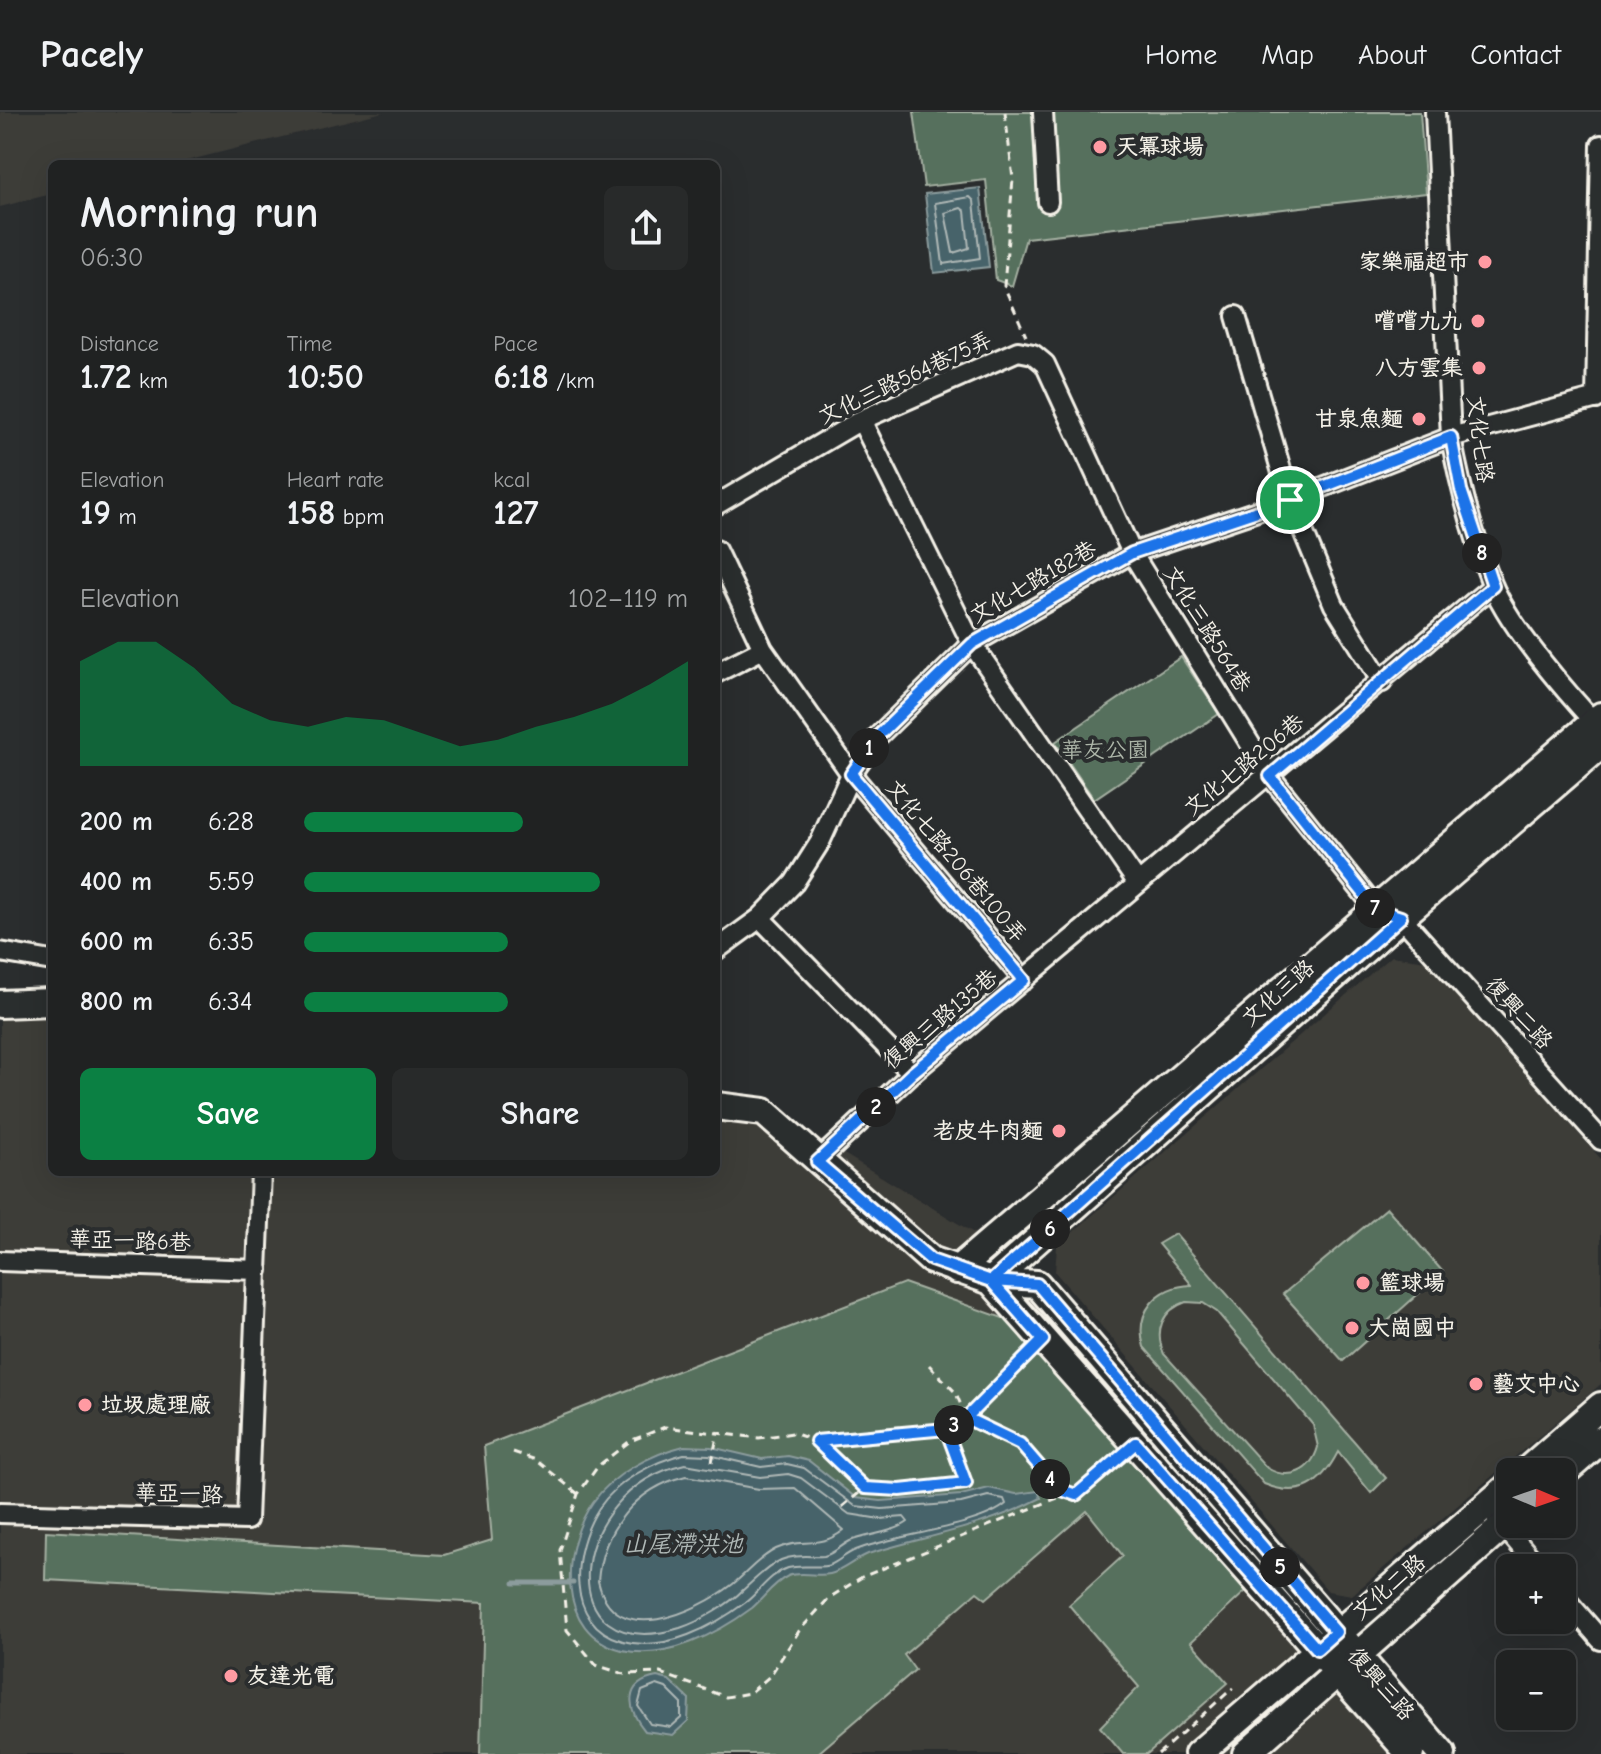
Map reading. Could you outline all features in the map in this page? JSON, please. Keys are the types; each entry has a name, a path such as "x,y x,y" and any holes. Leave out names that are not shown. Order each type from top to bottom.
{"street":[{"path":"1043,112 1048,202"},
{"name":"文化七路","path":"1435,112 1451,437 1461,490 1493,586 1531,646 1599,729"},
{"path":"1598,398 1601,145"},
{"path":"1236,316 1290,500 1334,605 1382,682"},
{"name":"文化三路564巷75弄","path":"720,503 861,420 1018,351 1033,354"},
{"name":"文化三路564巷","path":"1033,354 1045,364 1132,553 1270,776 1376,909"},
{"name":"文化七路182巷","path":"720,947 760,918 794,883 820,842 851,774 894,719 972,644 1132,553 1290,500 1451,437 1598,398"},
{"path":"861,420 972,644 1137,882"},
{"name":"文化七路206巷100弄","path":"720,558 763,649 851,774 1024,980"},
{"name":"文化七路206巷","path":"1024,980 1493,586"},
{"path":"720,671 763,649"},
{"name":"文化三路","path":"957,1270 1376,909 1599,729"},
{"name":"文化三路","path":"991,1281 1401,917 1599,729"},
{"path":"1376,909 1401,917"},
{"name":"復興二路","path":"1401,917 1601,1140"},
{"path":"760,918 912,1073"},
{"path":"0,952 48,960"},
{"name":"復興三路135巷","path":"817,1162 912,1073 1024,980"},
{"path":"0,1004 48,1002"},
{"name":"復興三路","path":"720,1106 764,1112 931,1260 991,1281 1037,1284 1327,1641"},
{"name":"華亞一路","path":"0,1513 247,1520 261,1176"},
{"name":"華亞一路6巷","path":"0,1261 258,1270"},
{"name":"復興三路","path":"991,1281 1136,1443 1347,1663 1442,1754"},
{"path":"1541,1458 1601,1406"},
{"path":"1576,1462 1601,1440"},
{"name":"文化二路","path":"1198,1754 1496,1497"},
{"path":"1486,1505 1496,1514"},
{"name":"文化二路","path":"1246,1754 1496,1533"},
{"path":"1576,1611 1601,1640"},
{"name":"復興三路","path":"1347,1663 1410,1754"}],"path":[{"path":"1005,112 1013,179 1004,286 1033,354"},
{"path":"1043,1340 966,1418 946,1429 816,1441 793,1433 759,1438 665,1427 630,1441 598,1466 578,1494 560,1550 567,1630 596,1665 624,1674 660,1673 726,1697 750,1693 770,1676 799,1631 829,1598 862,1577 1051,1503 1060,1497 1059,1489"},
{"path":"929,1365 956,1393 966,1418 1020,1444 1059,1489 1076,1495 1136,1443"},
{"path":"816,1441 865,1488 900,1490 966,1483 946,1429"},
{"path":"712,1462 718,1431"},
{"path":"513,1452 536,1460 578,1494"},
{"path":"842,1507 865,1488"},
{"path":"1158,1754 1233,1688"}],"shaded area":[{"path":"0,112 383,112 190,160 48,160 48,195 0,207"},
{"name":"大崗國中","path":"1391,956 1427,961 1601,1159 1601,1384 1514,1458 1496,1458 1496,1473 1352,1595 1328,1591 1055,1272 1057,1246"},
{"path":"0,1002 48,1002 48,1176 720,1176 720,1113 780,1115 1000,1249 1157,1425 1435,1754 0,1754"}],"green space":[{"path":"914,112 1420,112 1426,193 1026,238 1012,286 996,280 986,180 924,187"},
{"name":"華友公園","path":"1181,657 1219,714 1094,799 1055,742"},
{"name":"籃球場","path":"1387,1208 1443,1272 1343,1361 1283,1294"},
{"path":"1175,1234 1386,1478 1371,1493 1338,1452 1317,1481 1308,1486 1289,1490 1264,1484 1144,1347 1142,1323 1151,1303 1168,1290 1192,1285 1158,1244","holes":["1186,1302 1203,1303 1217,1312 1313,1425 1318,1447 1305,1468 1291,1474 1267,1468 1164,1354 1160,1330 1166,1316"]},
{"path":"904,1283 1020,1324 1247,1590 1191,1642 1228,1683 1147,1754 1123,1754 1100,1727 1139,1687 1069,1605 1123,1556 1087,1511 986,1599 977,1592 904,1655 915,1670 817,1754 480,1754 484,1603 45,1580 46,1531 444,1555 492,1540 484,1446"}],"water":[{"path":"980,188 989,267 934,273 925,194"},
{"name":"山尾滯洪池","path":"684,1446 711,1447 762,1459 788,1456 809,1461 856,1498 881,1501 961,1495 989,1488 1016,1494 1038,1491 1041,1498 977,1524 868,1554 830,1574 788,1576 738,1618 691,1642 656,1651 622,1650 600,1641 585,1626 575,1608 570,1587 570,1564 575,1542 593,1502 611,1483 646,1460"},
{"path":"657,1677 669,1680 689,1699 688,1721 673,1735 645,1731 634,1714 634,1691 646,1680"}],"waterway":[{"path":"514,1583 573,1583"}],"place":[{"name":"天冪球場","path":"1100,147"},
{"name":"家樂福超市","path":"1485,262"},
{"name":"嚐嚐九九","path":"1478,321"},
{"name":"八方雲集","path":"1479,368"},
{"name":"甘泉魚麵","path":"1419,419"},
{"name":"老皮牛肉麵","path":"1059,1131"},
{"name":"籃球場","path":"1363,1283"},
{"name":"大崗國中","path":"1352,1328"},
{"name":"藝文中心","path":"1476,1384"},
{"name":"垃圾處理廠","path":"85,1405"},
{"name":"友達光電","path":"231,1676"}],"route":[{"path":"1290,500 1132,553 972,644 902,710 877,737 851,774 1024,980 912,1073 817,1162 931,1260 991,1281 1043,1340 966,1418 946,1429 816,1441 865,1488 900,1490 966,1483 946,1429 966,1418 1020,1444 1059,1489 1076,1495 1136,1443 1317,1649 1336,1632 1037,1284 991,1281 1401,917 1376,909 1270,776 1493,586 1461,490 1451,437 1352,473 1290,500"}]}
